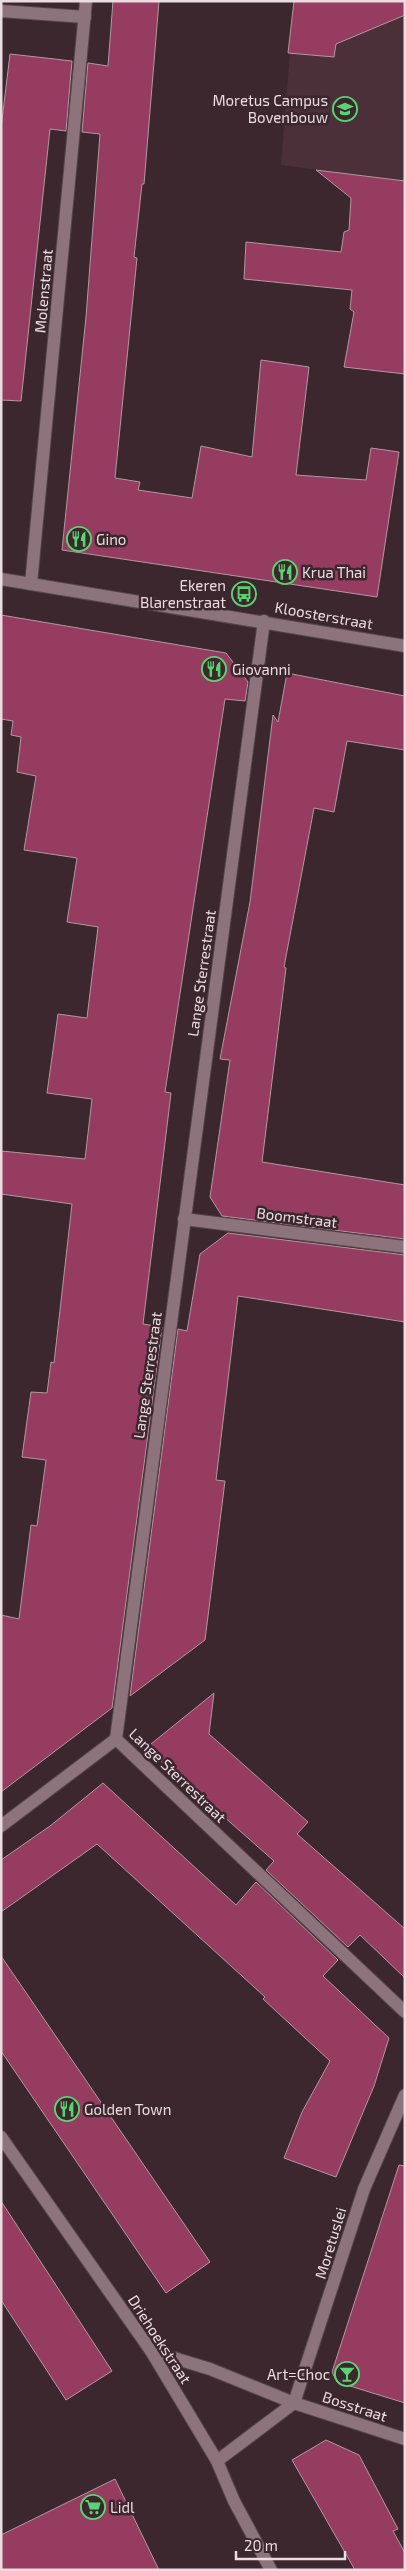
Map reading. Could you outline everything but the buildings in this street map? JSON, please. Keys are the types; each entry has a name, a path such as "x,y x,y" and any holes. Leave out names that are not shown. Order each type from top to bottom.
{"street":[{"name":"Molenstraat","path":"31,584 86,1"},
{"path":"1,11 85,17"},
{"name":"Kloosterstraat","path":"1,579 264,621 405,646"},
{"name":"Lange Sterrestraat","path":"264,621 116,1739 405,2012"},
{"name":"Boomstraat","path":"184,1219 405,1248"},
{"path":"1,1826 116,1739"},
{"name":"Moretuslei","path":"294,2403 364,2189 405,2095"},
{"name":"Driehoekstraat","path":"1,2137 151,2351 217,2460 234,2501 271,2570"},
{"name":"Bosstraat","path":"151,2351 210,2368 294,2403 405,2439"},
{"path":"217,2460 294,2403"}],"shaded area":[{"name":"Moretus Campus Bovenbouw","path":"294,1 405,1 405,181 281,165"}],"place":[{"name":"Moretus Campus Bovenbouw","path":"345,109"},
{"name":"Gino","path":"79,539"},
{"name":"Krua Thai","path":"285,572"},
{"name":"Ekeren Blarenstraat","path":"244,594"},
{"name":"Giovanni","path":"214,669"},
{"name":"Golden Town","path":"67,2109"},
{"name":"Art=Choc","path":"347,2374"},
{"name":"Lidl","path":"93,2507"}]}
